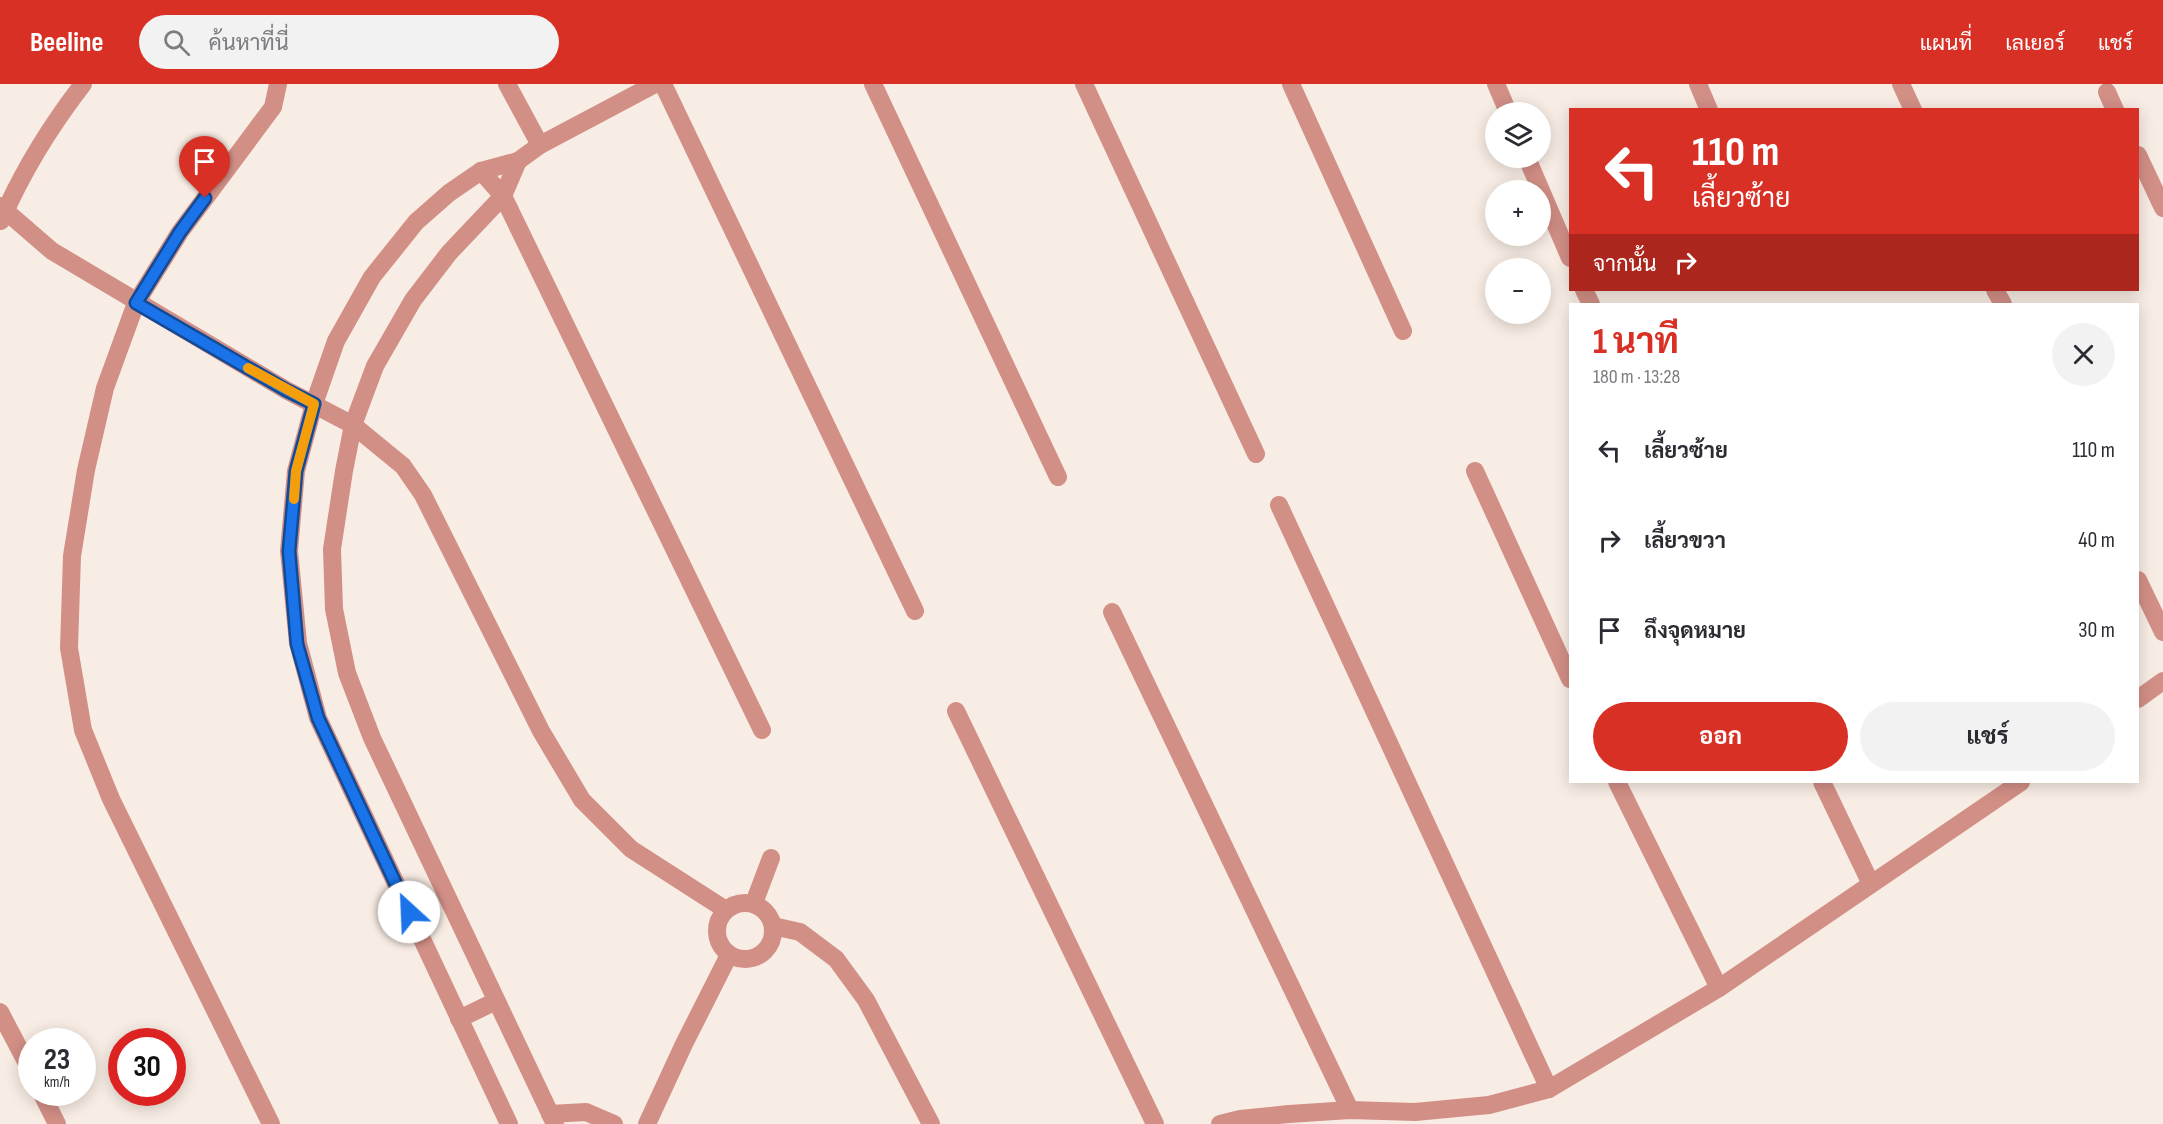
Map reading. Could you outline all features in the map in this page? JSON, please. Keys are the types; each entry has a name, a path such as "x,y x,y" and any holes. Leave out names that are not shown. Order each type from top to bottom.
{"street":[{"path":"83,84 57,117 30,159 2,214 52,251 136,303 286,390 353,425 403,466 423,495 531,712 582,800 631,849 726,910"},
{"path":"271,1124 111,800 83,730 69,648 72,556 86,470 105,388 136,303 180,232 273,107 278,84"},
{"path":"507,84 540,144"},
{"path":"509,1124 318,718 297,644 289,551 296,471 314,404 336,341 372,278 416,222 449,193 481,171 518,161 540,144 655,84"},
{"path":"663,84 915,611"},
{"path":"873,84 1058,477"},
{"path":"1084,84 1256,454"},
{"path":"1291,84 1403,331"},
{"path":"1496,84 1504,102"},
{"path":"1698,84 1709,108"},
{"path":"1901,84 1912,108"},
{"path":"2107,92 2114,108"},
{"path":"2139,157 2163,208"},
{"path":"518,161 503,196 449,253 413,300 375,366 353,425 344,471 332,549 334,609 346,673 372,738 552,1119 586,1112 614,1124"},
{"path":"1531,168 1569,256"},
{"path":"481,171 503,196 762,730"},
{"path":"1475,471 1569,677"},
{"path":"1279,505 1549,1089"},
{"path":"2139,582 2163,632"},
{"path":"1112,612 1350,1110"},
{"path":"2139,698 2163,681"},
{"path":"956,711 1155,1124"},
{"path":"1617,783 1719,988"},
{"path":"1822,783 1871,884"},
{"path":"1220,1124 1260,1117 1350,1110 1415,1112 1489,1105 1549,1089 1719,988 2020,783"},
{"path":"754,903 771,858"},
{"path":"739,903 754,903 768,915 773,926 773,937 768,947 760,955 750,960 739,960 729,955 721,947 717,937 717,926 721,915 726,910 739,903"},
{"path":"773,926 800,932 836,959 866,1000 931,1124"},
{"path":"647,1124 729,955"},
{"path":"459,1019 496,1001"},
{"path":"0,1011 18,1046"},
{"path":"48,1106 57,1124"}],"slow traffic":[{"path":"248,368 314,404 296,471 294,499"}],"route":[{"path":"205,198 180,232 136,303 314,404 296,471 289,551 297,644 318,718 409,912"}]}
